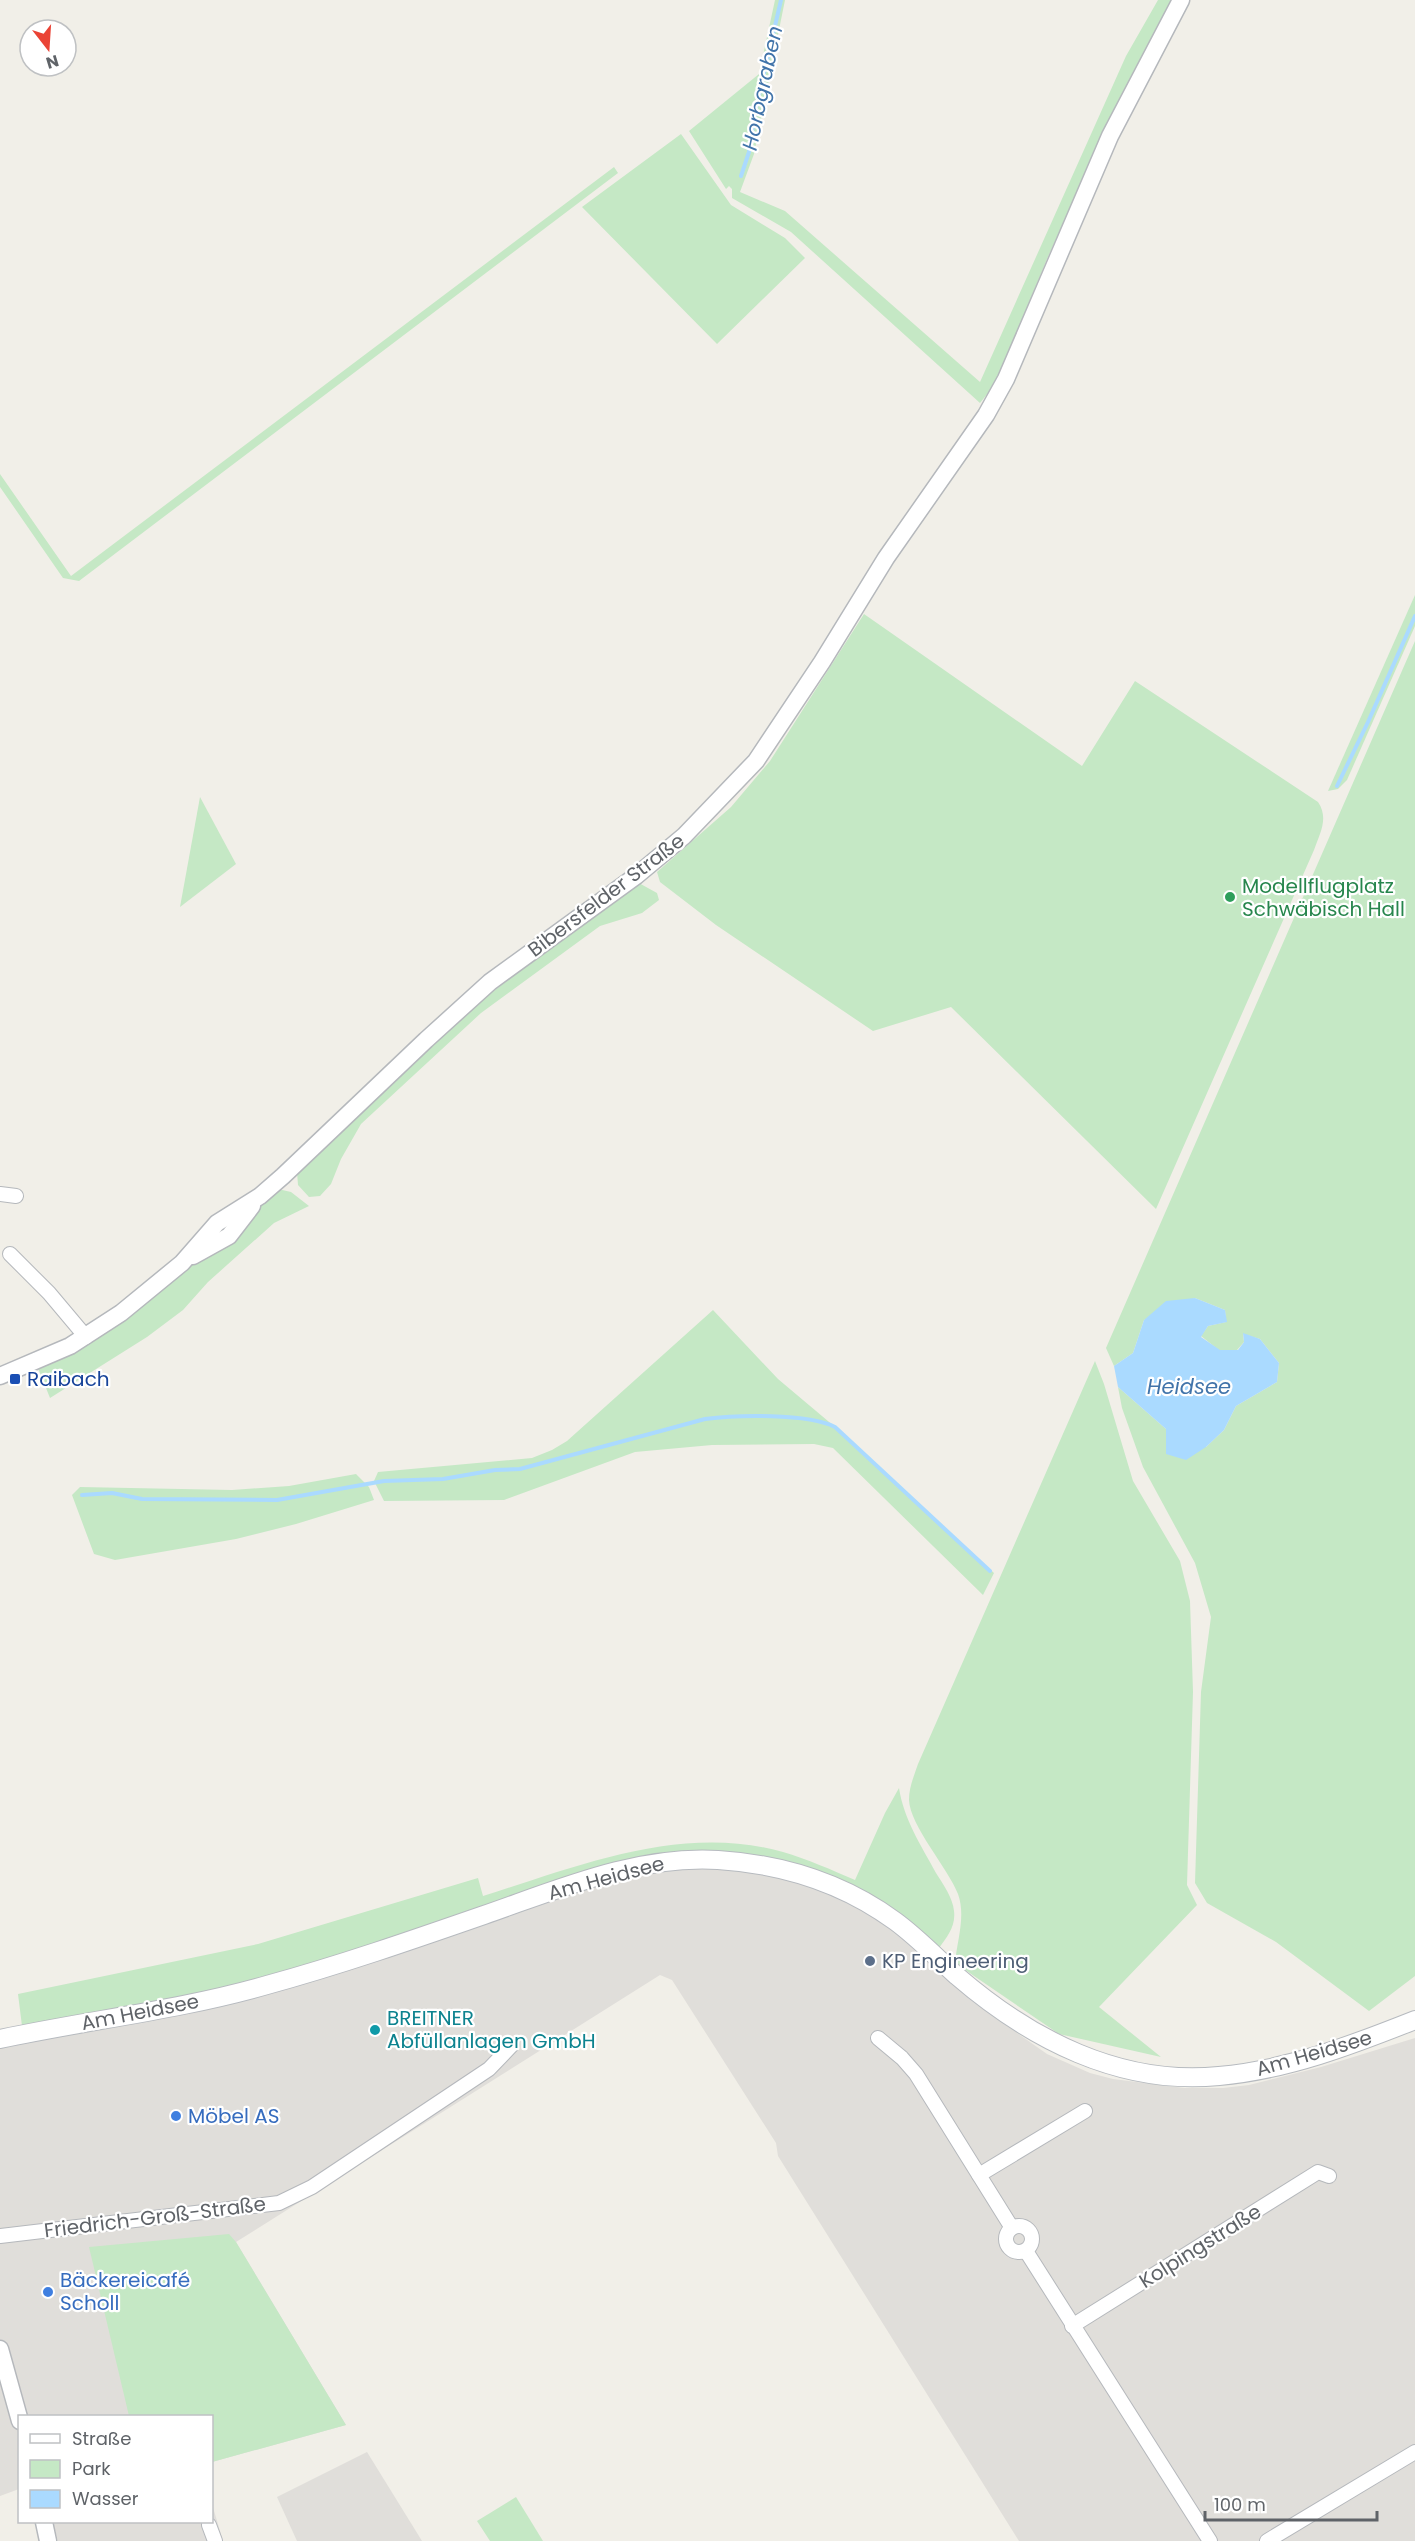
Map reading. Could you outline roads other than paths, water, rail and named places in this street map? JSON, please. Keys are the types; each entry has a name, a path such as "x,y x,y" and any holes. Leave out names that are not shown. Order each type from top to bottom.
{"main road":[{"name":"Am Heidsee","path":"0,2039 180,2005 264,1986 368,1955 585,1880 623,1869 694,1859 756,1863 788,1870 846,1892 892,1919 958,1977 1017,2022 1056,2044 1107,2064 1150,2073 1216,2076 1291,2064 1415,2020"}],"street":[{"name":"Bibersfelder Straße","path":"0,1376 42,1360 86,1337 121,1313 182,1263 229,1236 260,1196 490,982 636,876 684,836 756,761 782,725 915,516 986,415 1005,379 1110,136 1181,0"},
{"path":"0,1194 16,1196"},
{"path":"10,1254 49,1293 86,1337"},
{"path":"878,2038 902,2058 916,2074 1012,2228"},
{"name":"Friedrich-Groß-Straße","path":"0,2236 279,2203 312,2187 489,2069 512,2044"},
{"path":"979,2175 1085,2111"},
{"name":"Kolpingstraße","path":"1072,2326 1318,2172 1329,2176"},
{"path":"1025,2227 1031,2232 1033,2239 1026,2251 1015,2252 1006,2244 1006,2236 1012,2228 1025,2227"},
{"path":"1026,2251 1210,2541"},
{"path":"0,2349 18,2415"},
{"path":"1268,2541 1415,2452"},
{"path":"44,2523 48,2541"},
{"path":"209,2525 214,2541"}],"water":[{"name":"Heidsee","path":"1195,1298 1225,1310 1227,1322 1208,1326 1201,1337 1220,1350 1238,1350 1244,1342 1243,1333 1260,1339 1279,1363 1277,1382 1236,1406 1224,1430 1206,1447 1186,1460 1166,1454 1166,1429 1118,1387 1114,1366 1133,1353 1144,1320 1166,1301"}],"waterway":[{"name":"Horbgraben","path":"741,176 749,152 755,112 781,0"},
{"path":"1337,786 1415,616"},
{"path":"82,1495 112,1493 142,1499 277,1500 384,1481 443,1479 495,1470 520,1469 705,1419 753,1416 790,1417 823,1422 835,1427 990,1571"}],"place":[{"name":"Modellflugplatz Schwäbisch Hall","path":"1230,897"},
{"name":"Raibach","path":"15,1379"},
{"name":"KP Engineering","path":"870,1961"},
{"name":"BREITNER Abfüllanlagen GmbH","path":"375,2030"},
{"name":"Möbel AS","path":"176,2116"},
{"name":"Bäckereicafé Scholl","path":"48,2292"}]}
